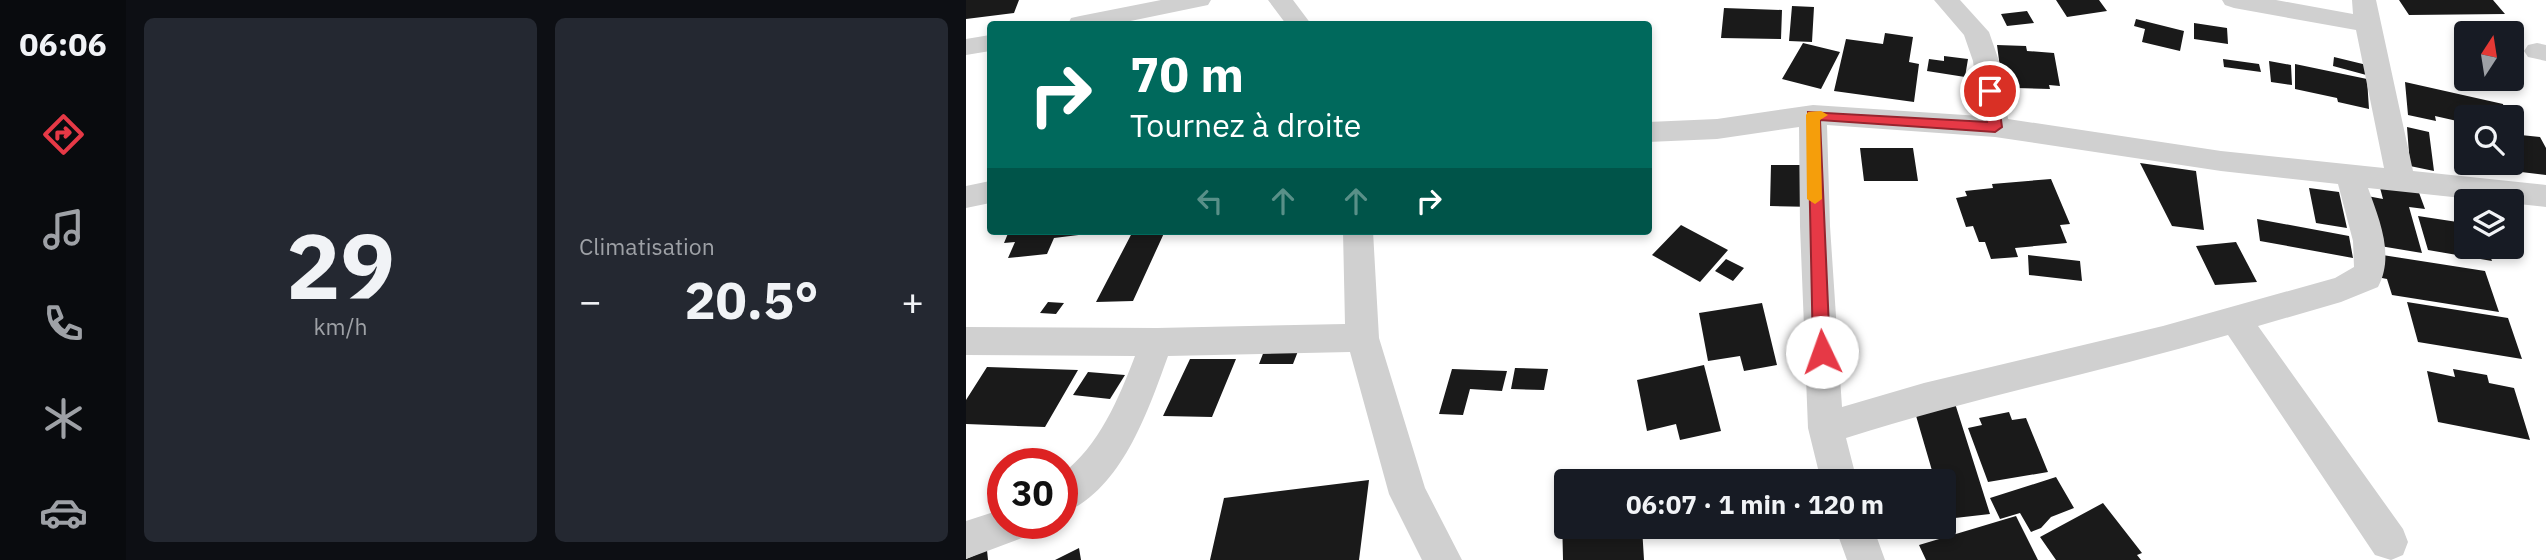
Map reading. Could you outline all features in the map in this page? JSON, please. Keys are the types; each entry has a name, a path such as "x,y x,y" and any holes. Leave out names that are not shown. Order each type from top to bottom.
{"street":[{"path":"1095,21 1199,0"},
{"path":"1280,0 1297,21"},
{"path":"1946,0 1976,32 1986,61 1995,127"},
{"path":"2234,0 2365,12 2400,178"},
{"path":"966,47 987,44"},
{"path":"1813,115 1815,226 1826,428 1836,469"},
{"path":"1652,132 1717,129 1813,115 1995,127 2209,159 2546,196"},
{"path":"1826,428 1924,398 2163,340 2340,289 2367,278 2371,269 2368,240 2350,175"},
{"path":"966,197 987,193"},
{"path":"1358,235 1362,338 1408,494 1443,560"},
{"path":"2235,319 2389,542"},
{"path":"966,341 1157,342 1362,338"},
{"path":"1078,486 1130,414 1157,342"},
{"path":"966,540 987,533"},
{"path":"1858,539 1866,560"}],"building":[{"path":"966,0 1019,0 1014,13 966,19"},
{"path":"2056,0 2099,0 2107,11 2067,17"},
{"path":"2399,0 2493,0 2505,14 2409,15"},
{"path":"1792,6 1814,7 1812,42 1789,41"},
{"path":"1724,8 1782,10 1781,39 1721,38"},
{"path":"2027,11 2034,23 2007,26 2001,14"},
{"path":"2136,19 2184,31 2180,51 2142,42 2145,29 2134,26"},
{"path":"2194,23 2227,28 2228,44 2194,39"},
{"path":"1885,33 1913,37 1909,62 1919,64 1914,102 1834,91 1846,39 1883,44"},
{"path":"1803,43 1840,52 1821,89 1782,79"},
{"path":"1997,45 2026,46 2027,51 2054,53 2060,86 2049,85 2050,89 2016,88 2016,83 2002,83"},
{"path":"1944,56 1968,59 1965,77 1927,71 1929,59 1944,61"},
{"path":"2334,57 2371,66 2370,76 2333,66"},
{"path":"2223,59 2259,64 2261,72 2224,67"},
{"path":"2269,61 2291,65 2292,85 2271,82"},
{"path":"2295,64 2367,79 2369,109 2338,102 2337,98 2295,89"},
{"path":"2405,82 2503,105 2454,105 2454,120 2435,116 2436,121 2408,115"},
{"path":"2407,127 2429,132 2434,171 2410,166"},
{"path":"2524,135 2540,137 2546,148 2546,175 2524,172"},
{"path":"1860,148 1913,148 1918,181 1864,181"},
{"path":"2140,163 2196,171 2204,230 2172,226"},
{"path":"1771,165 1816,165 1816,207 1770,206"},
{"path":"2051,179 2070,224 2060,225 2067,243 2015,248 2018,257 1991,259 1985,242 1979,242 1973,226 1966,227 1956,198 1967,196 1965,191 1993,188 1992,184"},
{"path":"2379,184 2418,190 2425,209 2409,207 2422,253 2374,245 2362,195 2383,199"},
{"path":"2309,188 2339,192 2347,228 2316,223"},
{"path":"2418,216 2454,221 2454,254 2428,250"},
{"path":"2257,219 2349,236 2353,258 2260,241"},
{"path":"1681,225 1728,250 1700,282 1652,255"},
{"path":"1007,235 1079,235 1054,238 1047,254 1008,258 1015,242 1004,243"},
{"path":"1131,235 1163,235 1133,301 1096,302"},
{"path":"2236,242 2257,282 2215,285 2196,246"},
{"path":"2376,254 2485,271 2499,312 2392,295 2387,279 2382,278"},
{"path":"2028,255 2080,261 2082,281 2029,275"},
{"path":"1726,259 1744,268 1733,281 1715,271"},
{"path":"1048,302 1064,303 1056,314 1040,313"},
{"path":"2407,302 2508,318 2522,359 2418,342"},
{"path":"1762,303 1777,365 1744,371 1740,356 1708,361 1699,313"},
{"path":"1266,346 1300,346 1293,364 1259,364"},
{"path":"1190,359 1236,359 1212,417 1163,416"},
{"path":"1704,365 1721,431 1680,440 1676,424 1647,431 1637,380"},
{"path":"987,367 1078,370 1045,427 966,424 966,400"},
{"path":"1515,368 1548,369 1544,390 1511,389"},
{"path":"1452,369 1507,371 1502,391 1470,389 1463,415 1439,414"},
{"path":"2453,369 2487,375 2489,383 2514,388 2530,440 2438,422 2427,371 2455,377"},
{"path":"1088,372 1125,375 1110,399 1073,395"},
{"path":"1953,397 1990,514 1956,518 1956,469 1932,469 1912,402"},
{"path":"2009,412 2012,420 2026,418 2048,472 1988,482 1968,428 1982,425 1979,418"},
{"path":"2056,477 2074,508 2051,517 2041,528 2031,532 2020,513 2000,519 1990,498"},
{"path":"1369,480 1359,560 1210,560 1224,498"},
{"path":"2103,503 2142,553 2137,555 2141,560 2056,560 2040,537"},
{"path":"2016,516 2038,560 1926,560 1919,545 1939,539 1956,539 1956,534"},
{"path":"1563,539 1643,539 1644,560 1563,560"},
{"path":"1079,548 1081,560 1055,560"},
{"path":"987,550 988,560 966,560 966,559"}],"slow traffic":[{"path":"1815,199 1813,115 1821,115"}],"route":[{"path":"1822,352 1815,226 1813,115 1995,127 1990,91"}]}
